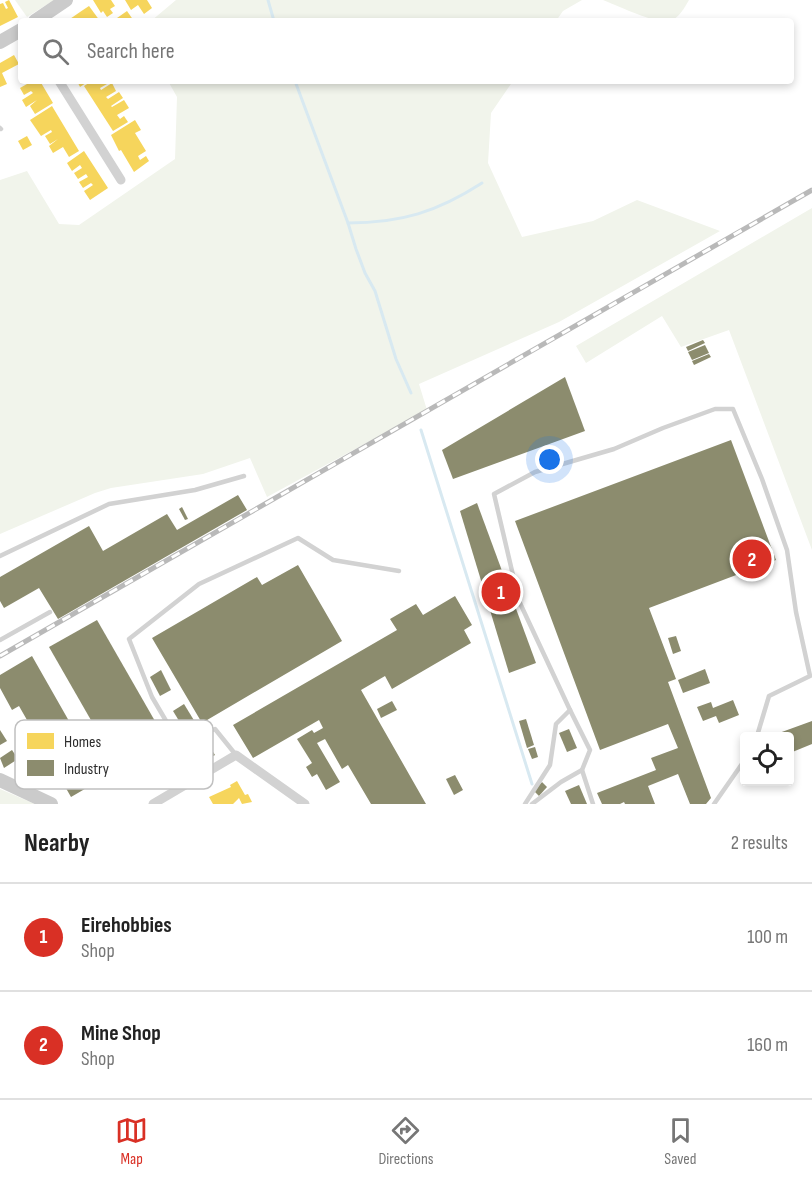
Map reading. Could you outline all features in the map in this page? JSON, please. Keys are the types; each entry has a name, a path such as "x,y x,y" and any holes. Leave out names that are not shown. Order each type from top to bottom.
{"main road":[{"path":"39,18 66,0"},
{"path":"0,42 18,32"},
{"path":"0,780 15,787"},
{"path":"19,789 51,804"}],"street":[{"path":"61,84 121,180"},
{"path":"213,769 236,755 305,804"},
{"path":"153,804 178,789"}],"lane":[{"path":"532,804 561,782 582,770 590,750 519,601 495,495 535,472 614,449 715,409 733,409 762,479 787,550 796,612 810,676 769,696 758,732"},
{"path":"0,556 109,504 195,490 244,476"},
{"path":"165,720 152,698 129,639 199,584 298,538 333,560 399,571"},
{"path":"0,640 50,612"},
{"path":"525,804 550,765 556,724 570,710"},
{"path":"213,730 215,729 236,755"},
{"path":"714,804 740,767"},
{"path":"582,770 593,804"}],"shaded area":[{"path":"15,0 54,0 27,17"},
{"path":"176,0 582,0 563,11 558,18 155,18"},
{"path":"603,0 689,0 674,18 647,17"},
{"path":"170,84 511,84 491,113 488,163 522,237 593,221 637,200 720,231 559,322 419,384 427,410 267,497 250,458 203,474 111,488 0,534 0,180 27,171 59,224 79,225 175,159 177,97"},
{"path":"812,208 812,550 729,330 681,347 662,316 586,363 576,346"},
{"path":"0,789 35,804 0,804"}],"building: Homes":[{"path":"9,0 18,17 0,26 0,4 3,3 6,9 8,8 5,2"},
{"path":"93,0 111,0 115,6 110,9 113,13 107,17 103,11 101,13"},
{"path":"125,0 147,0 152,8 144,14 138,5 131,10"},
{"path":"89,6 98,18 71,18"},
{"path":"127,11 132,18 117,18"},
{"path":"14,55 18,62 18,65 2,73 7,84 0,87 0,63"},
{"path":"27,84 42,84 53,103 35,114 30,106 37,100 26,107 22,100 33,93 31,91 24,95 20,88"},
{"path":"107,84 100,88 101,90 112,84 116,91 106,97 108,99 119,92 123,98 111,106 124,100 129,108 117,115 120,119 124,116 128,122 113,131 84,86"},
{"path":"52,106 79,151 69,157 63,147 53,153 49,146 58,139 50,144 45,136 52,132 51,130 41,136 30,120"},
{"path":"135,120 141,130 135,133 146,151 138,156 140,160 146,156 149,161 134,172 111,135"},
{"path":"27,136 32,145 23,150 18,141"},
{"path":"84,151 108,188 90,200 84,191 93,185 91,183 83,188 79,182 88,177 86,174 78,179 74,173 82,168 80,165 72,171 67,163"},
{"path":"237,781 252,802 242,804 239,798 233,804 213,804 209,797 231,787 230,785"}],"building: Industry":[{"path":"703,340 705,343 688,351 686,347"},
{"path":"705,345 709,353 692,360 688,352"},
{"path":"709,354 711,357 694,365 692,361"},
{"path":"565,377 585,431 453,479 442,450"},
{"path":"731,440 776,560 649,608 676,679 668,682 711,798 706,804 690,804 678,774 648,786 655,804 625,804 624,802 602,804 597,793 656,770 651,758 678,748 668,724 600,750 515,521"},
{"path":"238,495 247,510 58,619 39,588 4,608 0,601 0,577 89,526 103,551 167,514 177,530"},
{"path":"477,503 536,663 509,673 460,511"},
{"path":"182,507 188,519 185,520 179,509"},
{"path":"298,565 342,641 207,720 200,720 152,638 257,577 262,585"},
{"path":"455,596 472,625 464,630 471,643 392,689 385,676 361,690 426,804 371,804 348,765 342,769 325,739 317,743 340,782 326,790 317,774 312,777 306,767 312,763 297,739 312,730 314,733 323,728 319,720 253,758 233,725 397,630 390,619 416,604 423,615"},
{"path":"97,620 154,720 91,720 49,647"},
{"path":"676,636 681,651 673,654 668,638"},
{"path":"32,656 68,720 27,720 19,706 12,710 0,688 0,675"},
{"path":"705,669 710,683 683,693 678,680"},
{"path":"161,670 171,690 160,696 150,677"},
{"path":"733,700 739,715 719,723 716,716 703,721 697,707 711,702 713,708"},
{"path":"392,701 397,710 381,718 377,709"},
{"path":"184,704 194,720 178,720 173,711"},
{"path":"526,719 534,745 527,748 519,721"},
{"path":"812,721 812,744 794,751 794,732 782,732"},
{"path":"569,729 577,748 567,752 559,733"},
{"path":"0,730 7,741 0,745"},
{"path":"535,747 538,757 532,759 528,749"},
{"path":"12,750 15,754 15,761 4,768 0,758"},
{"path":"455,775 463,790 454,795 446,779"},
{"path":"542,782 547,787 539,796 534,791"},
{"path":"579,785 587,804 571,804 565,791"},
{"path":"66,789 85,789 71,797"}],"waterway":[{"path":"268,0 273,18"},
{"path":"296,84 365,273 375,291 396,359 411,393"},
{"path":"348,223 385,221 418,214 450,201 482,183"},
{"path":"421,430 532,784"}],"railway":[{"path":"0,656 812,190"}],"place":[{"name":"Mine Shop","path":"752,559"},
{"name":"Eirehobbies","path":"501,592"}]}
